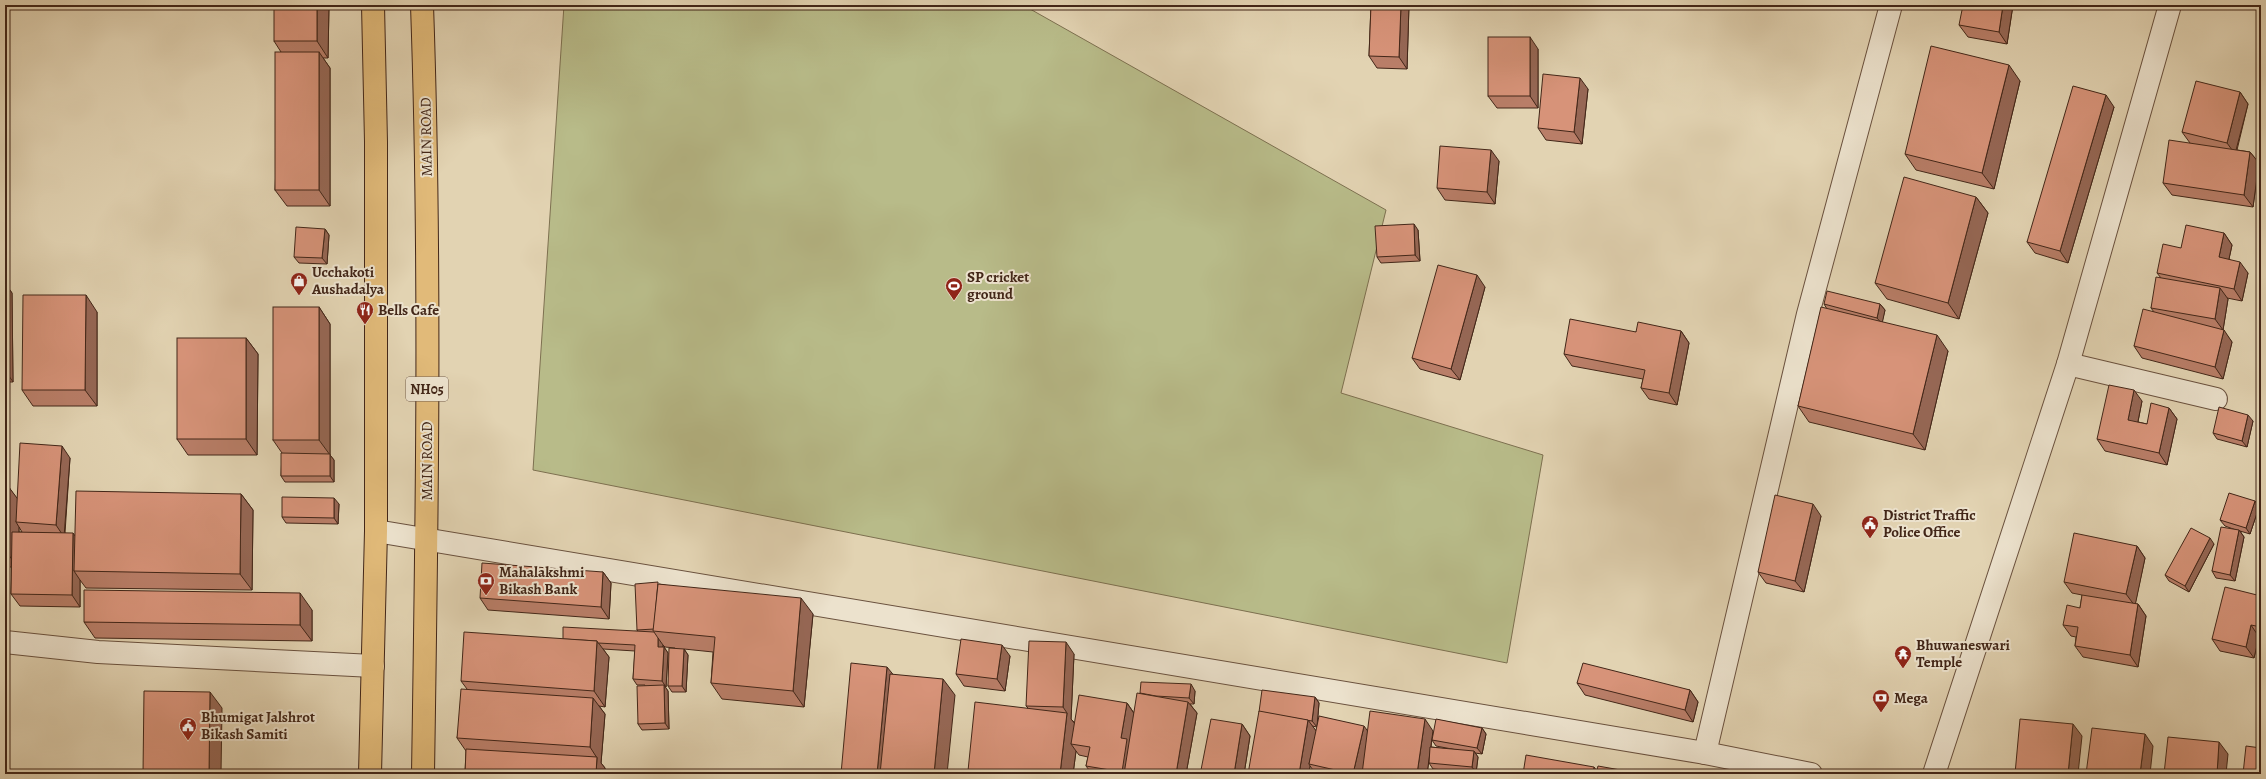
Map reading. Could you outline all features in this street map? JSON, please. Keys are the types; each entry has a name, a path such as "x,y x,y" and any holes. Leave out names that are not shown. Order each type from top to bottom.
{"main road":[{"path":"370,774 376,531 376,142 373,5"},
{"name":"MAIN ROAD","path":"422,5 427,138 428,540 423,774"}],"street":[{"path":"1705,753 1808,314 1891,5"},
{"path":"1934,774 2068,364 2170,5"},
{"path":"2068,364 2216,399"},
{"path":"376,531 1705,753 1734,766 1811,774"},
{"path":"5,642 98,652 373,666"}],"green space":[{"name":"SP cricket ground","path":"564,5 1023,5 1386,210 1341,393 1543,455 1507,663 533,470"}],"building":[{"path":"274,5 317,5 317,41 274,41"},
{"path":"1371,5 1401,5 1399,57 1369,56"},
{"path":"1963,5 2003,5 1999,32 1959,25"},
{"path":"1488,37 1530,37 1530,96 1488,96"},
{"path":"1931,46 2009,65 1982,173 1905,154"},
{"path":"275,52 319,52 319,190 275,190"},
{"path":"1543,74 1580,78 1574,132 1538,128"},
{"path":"2196,81 2240,92 2227,143 2182,132"},
{"path":"2073,86 2106,95 2060,251 2027,242"},
{"path":"2169,140 2250,152 2244,195 2163,183"},
{"path":"1440,146 1491,150 1487,192 1437,188"},
{"path":"1904,177 1976,197 1948,303 1875,283"},
{"path":"1414,224 1415,255 1377,257 1375,226"},
{"path":"2186,225 2224,233 2219,257 2240,262 2234,289 2157,273 2163,244 2181,248"},
{"path":"296,227 325,229 322,258 294,257"},
{"path":"1438,265 1477,275 1451,369 1412,358"},
{"path":"2156,277 2220,288 2215,319 2151,308"},
{"path":"1827,291 1880,304 1877,318 1824,304"},
{"path":"23,295 86,295 85,390 22,390"},
{"path":"273,307 319,307 319,440 273,440"},
{"path":"1821,307 1937,335 1913,434 1798,406"},
{"path":"2143,309 2224,330 2215,367 2134,346"},
{"path":"1570,319 1636,332 1638,322 1681,331 1669,393 1641,388 1645,370 1564,354"},
{"path":"177,338 246,338 246,439 177,439"},
{"path":"2109,385 2134,390 2128,420 2147,424 2151,403 2169,408 2159,453 2097,439"},
{"path":"2219,407 2248,415 2242,441 2213,433"},
{"path":"20,443 62,446 56,525 16,522"},
{"path":"281,453 330,454 330,476 281,476"},
{"path":"5,486 8,486 6,551 5,551"},
{"path":"76,491 241,494 240,574 74,571"},
{"path":"2229,493 2255,501 2246,528 2220,520"},
{"path":"1775,495 1813,504 1795,581 1758,572"},
{"path":"282,497 334,498 334,518 282,517"},
{"path":"2221,527 2239,530 2230,575 2212,571"},
{"path":"2191,528 2210,538 2185,586 2165,575"},
{"path":"12,532 73,533 72,595 11,594"},
{"path":"2074,533 2137,546 2126,594 2064,582"},
{"path":"482,563 603,572 601,607 480,598"},
{"path":"658,582 654,629 637,630 635,584"},
{"path":"658,584 801,598 793,691 711,683 715,637 653,631"},
{"path":"2225,587 2261,596 2261,627 2251,625 2246,647 2212,639"},
{"path":"84,590 300,593 300,625 84,622"},
{"path":"2082,595 2138,604 2130,655 2075,646 2078,627 2063,625 2067,605 2080,608"},
{"path":"563,627 654,632 658,638 658,647 664,647 662,681 633,679 635,645 563,639"},
{"path":"464,632 597,641 594,691 461,681"},
{"path":"961,639 1002,645 997,679 956,674"},
{"path":"1029,641 1066,642 1063,707 1026,706"},
{"path":"669,648 684,649 682,686 668,686"},
{"path":"851,663 887,667 877,774 841,774"},
{"path":"1583,663 1690,690 1685,710 1577,683"},
{"path":"890,674 943,679 934,774 880,774"},
{"path":"1141,682 1191,684 1189,698 1156,696 1140,693"},
{"path":"664,685 665,723 638,724 637,686"},
{"path":"461,689 593,698 590,747 457,738"},
{"path":"1262,690 1315,697 1312,721 1259,712"},
{"name":"Bhumigat Jalshrot Bikash Samiti","path":"144,691 210,692 209,774 143,774"},
{"path":"1137,693 1188,702 1176,774 1124,774"},
{"path":"1079,695 1127,703 1121,738 1127,739 1122,772 1086,766 1090,747 1071,744"},
{"path":"975,702 1067,713 1060,774 992,774 968,771"},
{"path":"1259,711 1308,720 1299,774 1248,774"},
{"path":"1370,711 1425,719 1417,774 1362,774"},
{"path":"1319,716 1364,726 1353,774 1309,764"},
{"path":"1211,719 1242,724 1234,774 1224,774 1201,770"},
{"path":"1436,719 1482,728 1477,748 1432,740"},
{"path":"2020,719 2073,724 2068,774 2015,774"},
{"path":"2092,728 2145,734 2140,774 2086,774"},
{"path":"2168,737 2219,742 2217,774 2164,774"},
{"path":"2246,746 2261,748 2261,774 2243,774"},
{"path":"1430,747 1474,751 1472,767 1429,763"},
{"path":"466,749 597,757 596,774 465,774"},
{"path":"1526,755 1594,767 1593,774 1523,774"},
{"path":"1598,766 1643,774 1596,774"}],"place":[{"name":"Ucchakoti Aushadalya","path":"299,296"},
{"name":"SP cricket ground","path":"954,301"},
{"name":"Bells Cafe","path":"365,325"},
{"name":"District Traffic Police Office","path":"1870,539"},
{"name":"Mahalakshmi Bikash Bank","path":"486,596"},
{"name":"Bhuwaneswari Temple","path":"1903,669"},
{"name":"Mega","path":"1881,713"},
{"name":"Bhumigat Jalshrot Bikash Samiti","path":"188,741"}]}
